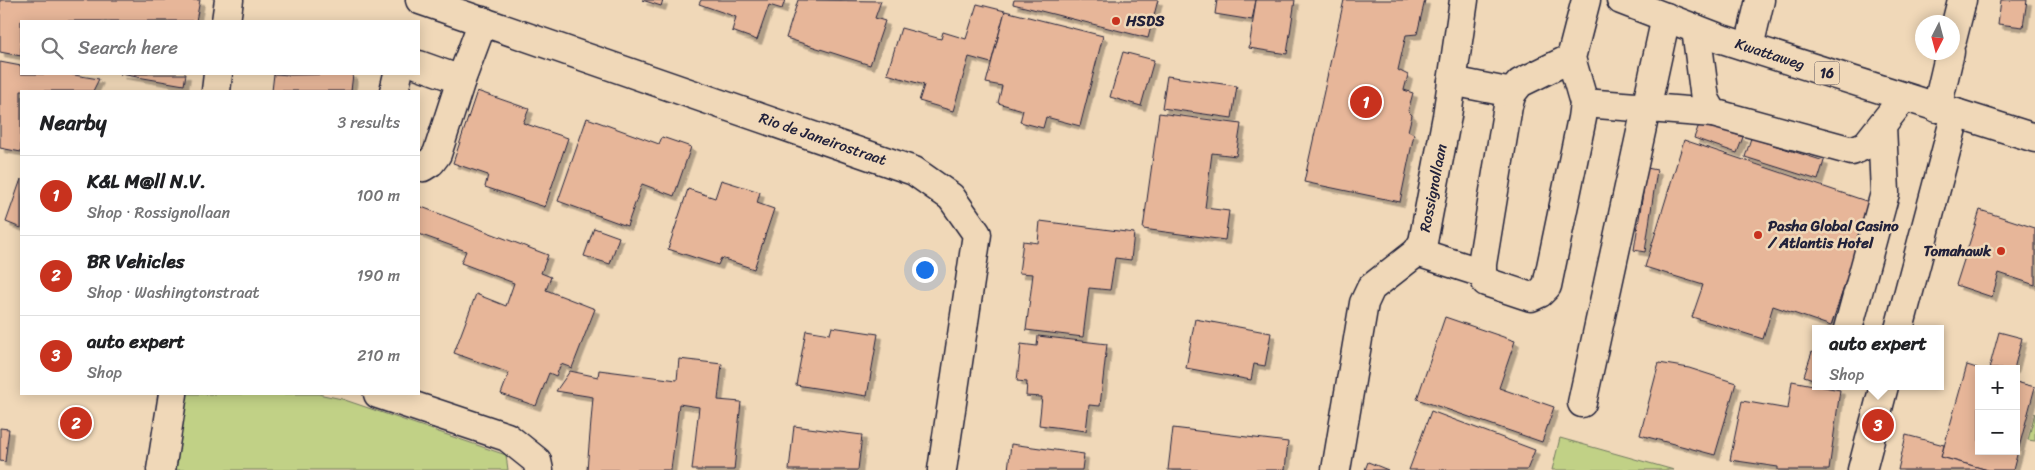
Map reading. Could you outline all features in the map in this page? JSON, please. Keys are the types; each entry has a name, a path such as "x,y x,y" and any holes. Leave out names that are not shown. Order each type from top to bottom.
{"street":[{"path":"226,20 228,0"},
{"path":"413,20 420,0"},
{"name":"Rio de Janeirostraat","path":"420,0 914,171 951,197 977,234 942,470"},
{"name":"Rossignollaan","path":"1336,470 1364,303 1371,288 1417,252 1423,242 1452,81 1464,0"},
{"path":"1571,58 1520,83 1512,93 1508,106 1482,273 1486,282 1531,297 1540,293 1547,286 1584,103 1571,58 1586,0"},
{"name":"Kwattaweg","path":"1623,0 1749,47 2035,138"},
{"path":"1749,47 1760,0"},
{"path":"1958,15 1962,0"},
{"path":"1582,404 1666,17"},
{"path":"420,166 423,167 431,162 437,154 460,80 482,21"},
{"path":"1696,28 1705,99 1713,113"},
{"path":"1900,325 1946,110 1949,60"},
{"path":"420,65 460,80"},
{"path":"216,90 218,75"},
{"path":"394,90 398,75"},
{"path":"1452,81 1512,93"},
{"path":"1584,103 1713,113 1852,151 1866,145 1904,97"},
{"path":"1849,325 1885,194 1882,125"},
{"path":"1417,252 1482,273"},
{"path":"1862,470 1883,390"},
{"path":"161,470 173,395"},
{"path":"381,395 507,437 537,461 539,470"}],"green space":[{"path":"186,395 323,395 342,399 506,455 508,470 173,470"},
{"path":"2035,413 2035,441 2028,440"},
{"path":"1560,438 1674,470 1552,470"}],"building":[{"path":"0,0 200,0 196,20 20,20 20,56 0,52"},
{"path":"642,0 663,0 661,6"},
{"path":"701,0 785,0 782,9 769,5 757,40 732,31 736,17 699,4"},
{"path":"798,0 881,1 875,18 885,21 870,65 786,38"},
{"name":"HSDS","path":"1014,0 1158,0 1148,38 1013,4"},
{"path":"1217,0 1256,0 1252,20 1215,14"},
{"path":"1256,0 1295,0 1287,54 1249,48"},
{"path":"1344,0 1425,0 1417,34 1406,35 1398,70 1408,75 1404,90 1413,93 1408,111 1412,115 1408,131 1414,134 1400,202 1304,182"},
{"path":"2001,0 2027,0 2023,27 1998,24"},
{"path":"977,4 1005,11 991,63 969,57 953,111 919,101 924,85 887,74 901,28 941,39 943,32 966,39"},
{"path":"1005,11 1103,36 1080,126 1046,117 1043,128 1020,122 1023,110 998,103 1002,86 986,83"},
{"path":"1123,52 1154,60 1141,106 1110,97"},
{"path":"0,62 20,66 20,75 74,75 99,79 94,90 20,90 20,152 0,148"},
{"path":"126,75 186,75 184,85"},
{"path":"274,75 353,75 351,90 272,90"},
{"path":"1167,76 1237,86 1232,118 1162,108"},
{"path":"477,91 529,109 523,123 568,138 545,207 485,187 488,175 453,163"},
{"path":"1159,113 1241,124 1236,156 1212,153 1205,208 1229,211 1225,240 1143,229"},
{"path":"587,118 659,144 662,137 691,147 674,196 642,184 627,226 558,201"},
{"path":"1700,122 1743,137 1737,153 1694,138"},
{"path":"1751,138 1824,161 1818,180 1745,157"},
{"name":"Pasha Global Casino / Atlantis Hotel","path":"1684,140 1872,203 1831,325 1773,306 1763,339 1692,317 1703,285 1645,267"},
{"path":"1647,168 1657,170 1645,252 1634,250"},
{"path":"721,180 760,192 757,203 774,209 754,269 721,258 718,265 668,249 688,189 715,198"},
{"path":"20,182 20,228 6,222"},
{"path":"420,206 548,255 541,273 551,277 546,290 595,309 572,368 561,364 556,376 549,373 536,406 501,394 509,373 454,353 476,294 506,306 514,283 461,263 466,251 420,234"},
{"name":"Tomahawk","path":"1980,210 2035,228 2035,285 1999,273 1992,297 1956,285"},
{"path":"1040,221 1134,233 1131,260 1115,258 1110,290 1089,288 1083,337 1026,330 1033,274 1019,273 1023,241 1038,243"},
{"path":"594,228 619,237 610,264 584,256"},
{"path":"1445,317 1515,341 1499,388 1554,407 1542,442 1417,399"},
{"path":"1195,319 1271,333 1265,366 1254,364 1251,380 1186,368"},
{"path":"832,327 878,334 867,396 796,385 806,330 830,334"},
{"path":"1999,332 2022,338 2015,365 1990,365"},
{"path":"1038,336 1107,344 1100,406 1089,405 1086,431 1039,425 1042,397 1026,396 1027,382 1017,381 1021,344 1037,346"},
{"path":"1812,352 1812,379 1804,376"},
{"path":"679,359 722,364 718,400 741,402 734,470 692,470 699,407 679,404 671,470 587,470 593,397 556,391 570,371 598,377 599,370 677,380"},
{"path":"1659,363 1689,368 1736,383 1715,455 1640,435"},
{"path":"1967,365 1975,367 1975,455 2017,455 2013,470 1988,470 1941,457"},
{"path":"1792,381 1812,385 1812,390 1840,390 1829,470 1778,470 1778,467 1730,460 1742,401 1788,409"},
{"path":"2020,383 2035,387 2020,444"},
{"path":"1431,411 1535,450 1527,470 1409,470"},
{"path":"794,426 862,435 858,470 789,470"},
{"path":"0,428 9,429 5,462 0,461"},
{"path":"1173,428 1288,442 1285,470 1168,470"},
{"path":"1906,435 1944,445 1941,457 1988,470 1898,470"},
{"path":"1011,444 1084,454 1082,470 1008,470"},
{"path":"1368,462 1388,470 1365,470"}],"place":[{"name":"HSDS","path":"1116,21"},
{"name":"K&L M@ll N.V.","path":"1366,102"},
{"name":"Pasha Global Casino / Atlantis Hotel","path":"1758,235"},
{"name":"Tomahawk","path":"2001,251"},
{"name":"BR Vehicles","path":"76,423"},
{"name":"auto expert","path":"1878,425"}]}
